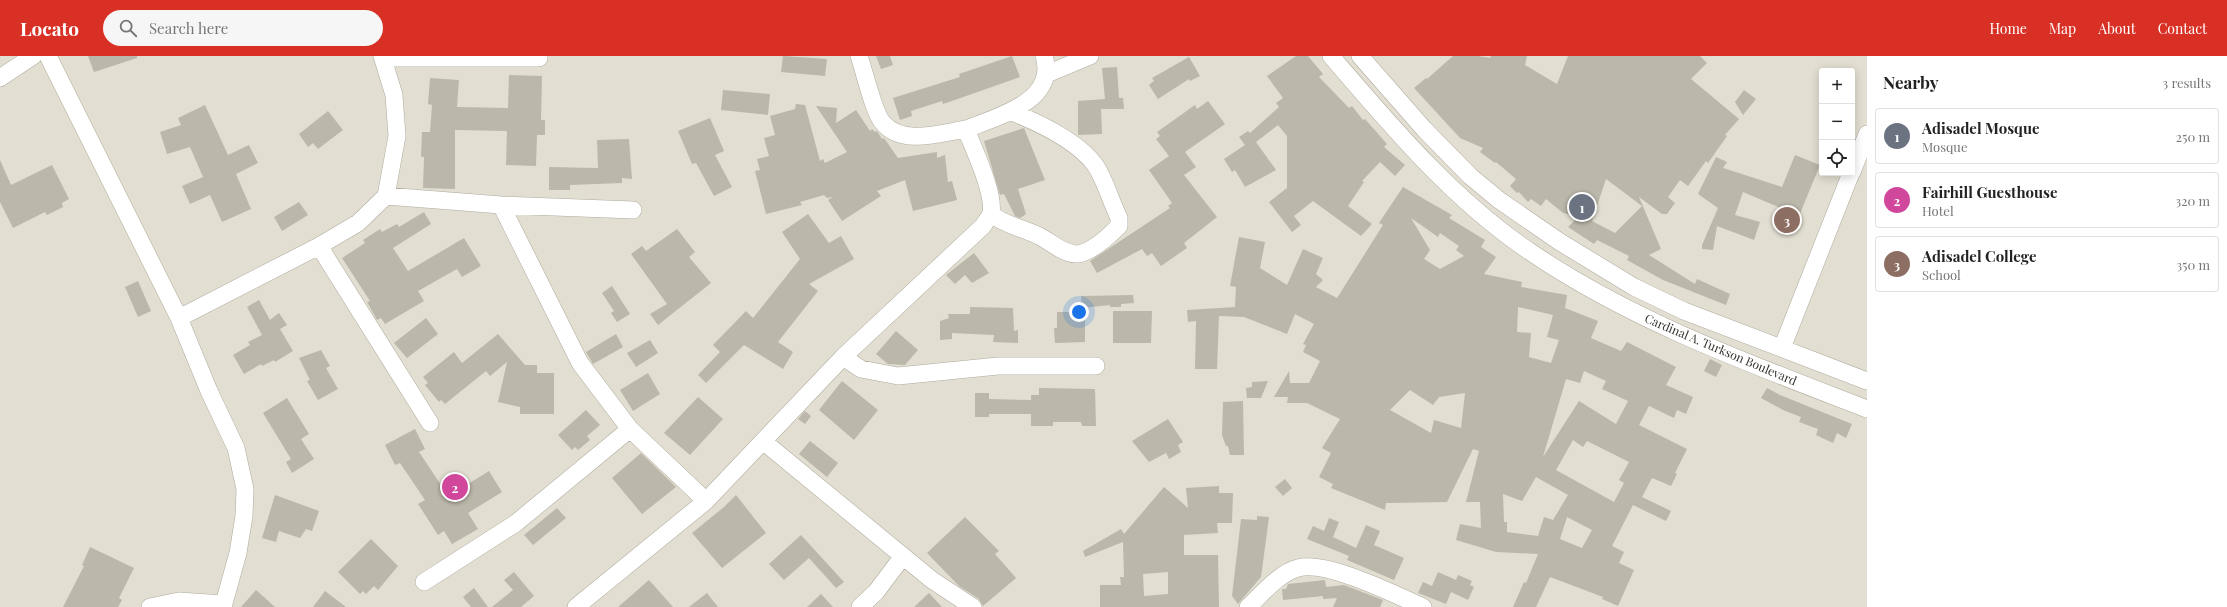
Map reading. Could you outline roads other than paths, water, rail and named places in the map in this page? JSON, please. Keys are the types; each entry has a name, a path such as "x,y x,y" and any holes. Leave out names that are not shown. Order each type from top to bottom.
{"street":[{"path":"0,78 33,56"},
{"path":"48,56 179,318 209,392 236,448 244,489 244,516 238,553 223,606 179,601 150,607"},
{"path":"859,56 883,123 899,133 908,136 926,136 966,129 1012,112 1032,97 1042,86 1047,74 1044,56"},
{"path":"1047,74 1090,56"},
{"name":"Cardinal A. Turkson Boulevard","path":"1331,56 1422,160 1490,222 1531,253 1574,280 1671,330 1867,409"},
{"name":"Cardinal A. Turkson Boulevard","path":"1360,56 1424,129 1470,176 1520,215 1634,287 1684,311 1867,381"},
{"path":"179,318 319,246 358,223 386,196 397,136 394,95 383,57 539,58"},
{"path":"966,129 986,182 991,214 996,218 1031,232 1066,252 1078,254 1096,245 1119,226 1119,218 1094,163 1063,137 1012,112"},
{"path":"1855,164 1867,134"},
{"path":"1782,348 1850,176"},
{"path":"386,196 501,205 633,210"},
{"path":"501,205 580,363 630,429 706,501"},
{"path":"576,607 706,501 844,357 974,237 991,214"},
{"path":"319,246 430,423"},
{"path":"844,357 861,369 898,376 998,366 1096,366"},
{"path":"424,582 516,523 630,429"},
{"path":"764,442 932,580 973,607"},
{"path":"860,607 876,592 903,556"},
{"path":"1248,607 1284,575 1299,568 1320,568 1344,574 1423,607"}],"place":[{"name":"Adisadel Mosque","path":"1582,207"},
{"name":"Adisadel College","path":"1787,220"},
{"name":"Fairhill Guesthouse","path":"455,487"}]}
